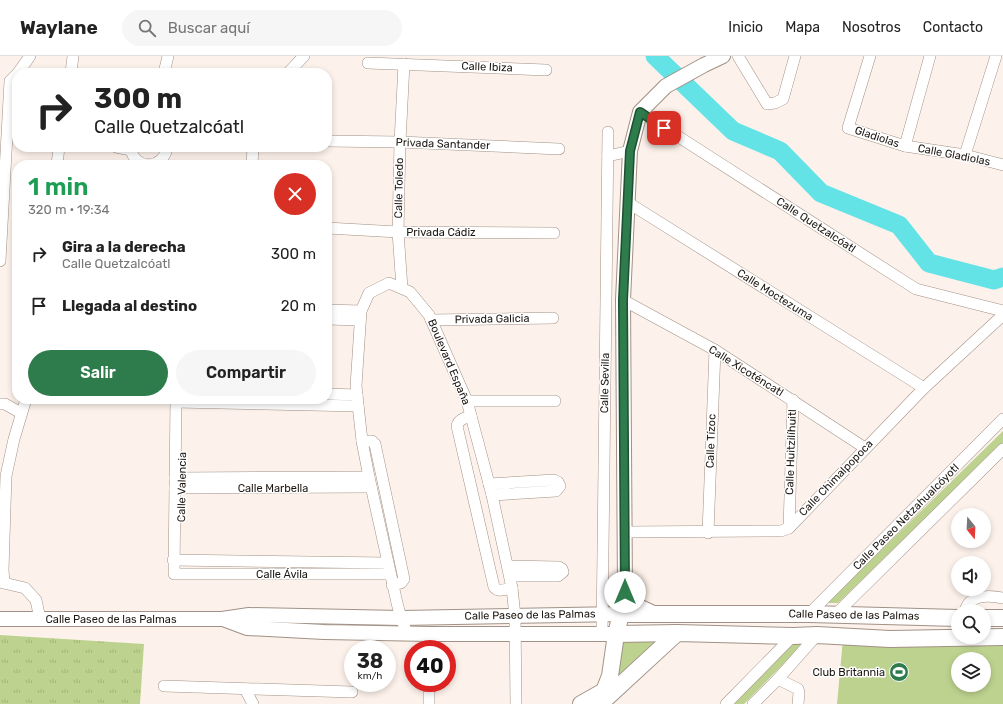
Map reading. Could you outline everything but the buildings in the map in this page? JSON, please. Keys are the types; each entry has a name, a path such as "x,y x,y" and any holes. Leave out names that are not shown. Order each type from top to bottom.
{"main road":[{"path":"625,592 636,606 652,613"},
{"name":"Calle Paseo de las Palmas","path":"622,614 836,614 951,618"},
{"path":"603,700 610,676 609,634 622,614"},
{"path":"991,618 1003,618"},
{"name":"Calle Paseo de las Palmas","path":"609,634 677,633 793,636 817,635 890,639 951,631"},
{"path":"581,704 603,700 677,633"},
{"name":"Calle Paseo de las Palmas","path":"991,636 1003,637"}],"street":[{"path":"20,68 30,56"},
{"path":"72,68 73,56"},
{"path":"165,68 168,56"},
{"path":"293,68 304,56"},
{"path":"622,614 625,592 623,300 630,151 640,112 666,86 723,56"},
{"path":"738,56 767,104 775,103 783,99 795,56"},
{"name":"Gladiolas","path":"870,56 848,128 905,146"},
{"path":"905,146 930,56"},
{"path":"965,155 996,56"},
{"name":"Calle Ibiza","path":"368,63 546,70"},
{"name":"Calle Toledo","path":"402,288 398,232 400,142 404,64"},
{"path":"0,261 12,78"},
{"name":"Calle Quetzalcóatl","path":"640,112 916,289 1003,311"},
{"name":"Calle Sevilla","path":"608,132 603,614 609,634"},
{"name":"Privada Santander","path":"332,141 400,142 559,149"},
{"name":"Calle Gladiolas","path":"905,146 965,155 1003,165"},
{"path":"608,156 630,151"},
{"name":"Calle Moctezuma","path":"627,202 924,388"},
{"name":"Privada Cádiz","path":"332,228 398,232 554,233"},
{"path":"402,288 389,283 369,293 361,316 356,386 362,441 370,482 390,574 401,618 407,633"},
{"name":"Boulevard España","path":"402,288 410,292 429,316 471,416 491,489 512,588 515,616 516,704"},
{"name":"Calle Xicoténcatl","path":"623,300 715,350 865,448"},
{"path":"332,311 361,316"},
{"name":"Calle Chimalpopoca","path":"789,528 924,388 1003,315"},
{"path":"332,319 361,316"},
{"name":"Privada Galicia","path":"431,320 553,318"},
{"name":"Calle Tízoc","path":"708,532 715,350"},
{"path":"332,395 358,400"},
{"path":"332,401 358,400"},
{"name":"Calle Huitzilíhuitl","path":"789,528 793,400"},
{"path":"466,401 555,401"},
{"path":"0,404 5,404 21,413"},
{"path":"24,404 6,476 2,531 2,582 25,588 36,600 40,619"},
{"name":"Calle Valencia","path":"177,574 179,404"},
{"path":"471,416 461,419 457,426 494,587 496,590 512,588"},
{"name":"Calle Paseo Netzahualcóyotl","path":"809,614 1003,419"},
{"path":"362,441 372,440 375,444 404,579 401,583 390,574"},
{"name":"Calle Paseo Netzahualcóyotl","path":"836,614 1003,450"},
{"path":"554,480 558,482 560,486 556,491 491,489 554,480"},
{"name":"Calle Marbella","path":"179,483 370,482"},
{"path":"625,532 781,532 789,528"},
{"name":"Calle Ávila","path":"177,560 309,562 390,574"},
{"path":"239,561 239,574"},
{"path":"308,574 309,562"},
{"name":"Calle Ávila","path":"177,574 390,574"},
{"path":"969,604 981,597 1003,598"},
{"name":"Calle Paseo de las Palmas","path":"0,618 222,619 249,615 401,618 622,614"},
{"name":"Calle Paseo de las Palmas","path":"222,619 247,628 324,632 430,634 609,634"},
{"path":"430,634 430,640"},
{"path":"753,704 778,679 817,635"},
{"path":"726,704 793,636"},
{"path":"778,679 798,689 798,704"},
{"path":"164,686 344,692"},
{"path":"245,689 253,704"},
{"path":"429,692 429,704"}],"green space":[{"path":"1003,431 1003,443 838,603 827,603"},
{"path":"0,635 144,644 140,704 0,704"},
{"name":"Club Britannia","path":"843,639 951,642 951,644 1003,644 1003,704 837,704"},
{"path":"658,640 618,678 620,646 626,641"},
{"path":"793,643 802,645 744,704 734,704"}],"waterway":[{"path":"655,56 733,131 780,151 821,193 899,225 929,263 994,280 1003,277"}],"place":[{"name":"Club Britannia","path":"899,672"}],"route":[{"path":"625,592 623,300 630,151 640,112 664,128"}]}
